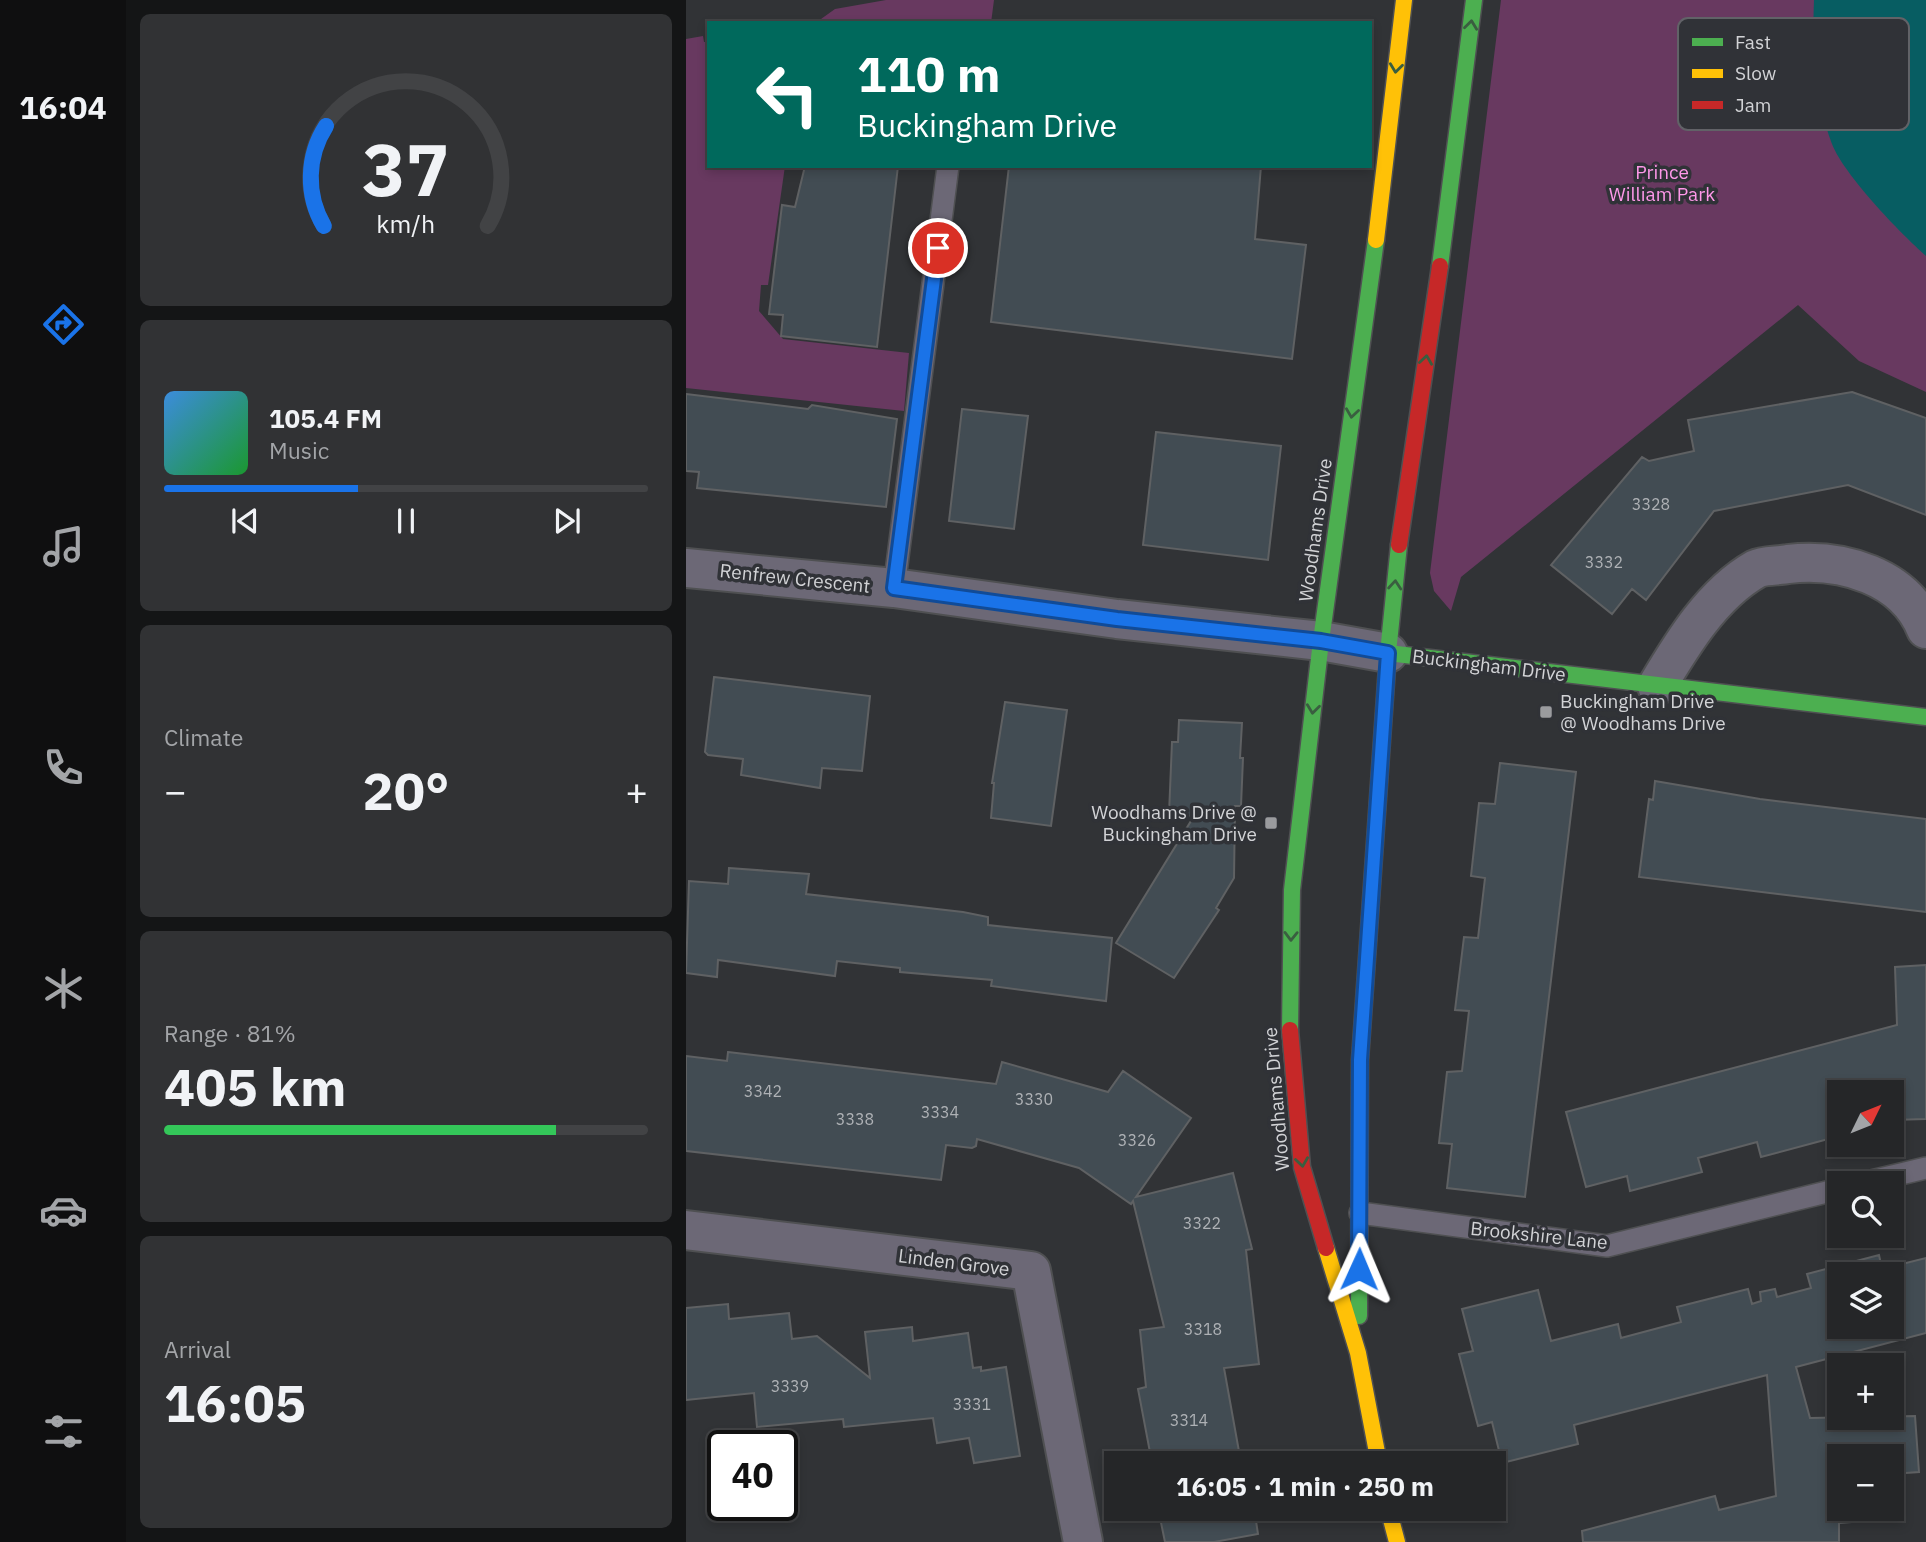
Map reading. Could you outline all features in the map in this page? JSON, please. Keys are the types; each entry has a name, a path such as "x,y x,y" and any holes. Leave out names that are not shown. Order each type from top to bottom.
{"street":[{"name":"Woodhams Drive","path":"1377,1451 1358,1353 1302,1167 1290,1027 1292,890 1321,641 1380,206 1404,0"},
{"name":"Woodhams Drive","path":"1358,1353 1360,1060 1388,653 1399,546 1454,166 1474,0"},
{"path":"1657,686 1688,635 1715,603 1758,568 1808,562 1852,567 1888,584 1917,607 1926,629"},
{"name":"Renfrew Crescent","path":"686,568 894,588 1117,619 1321,641"},
{"name":"Buckingham Drive","path":"1321,641 1388,653 1926,717"},
{"name":"Linden Grove","path":"686,1230 1031,1271 1083,1542"},
{"path":"1391,1521 1397,1542"}],"lane":[{"path":"894,588 948,168"},
{"path":"1904,1173 1926,1168"},
{"name":"Brookshire Lane","path":"1360,1213 1607,1246 1827,1192"}],"green space":[{"path":"886,0 994,0 991,21 821,21 835,9"},
{"name":"Prince William Park","path":"1501,0 1926,0 1926,392 1859,361 1798,305 1461,577 1451,611 1434,591 1430,573"},
{"path":"703,36 704,42 707,42 707,168 785,168 768,285 761,285 759,311 783,339 909,353 904,411 686,388 686,39"}],"water":[{"path":"1814,0 1926,0 1926,256 1860,187 1838,157 1827,130 1909,130 1909,18 1814,18"}],"building":[{"path":"805,168 898,168 877,347 781,336 783,315 769,314 782,205 795,207"},
{"path":"1009,168 1261,168 1255,239 1306,245 1292,359 991,322"},
{"path":"1852,392 1926,418 1926,515 1848,485 1714,511 1646,600 1632,589 1612,614 1551,565 1642,457 1649,461 1694,451 1688,420"},
{"path":"686,394 808,409 812,405 897,419 886,507 697,488 699,472 686,471"},
{"path":"962,409 1028,416 1014,529 949,521"},
{"path":"1156,432 1281,446 1268,560 1143,545"},
{"path":"714,677 870,696 862,771 822,768 820,788 741,775 743,759 708,755 705,752"},
{"path":"1005,702 1067,710 1051,826 991,818 992,783"},
{"path":"1179,720 1242,723 1240,758 1243,758 1241,806 1235,806 1234,878 1216,908 1219,910 1174,978 1116,943 1194,816 1169,814 1172,742 1178,742"},
{"path":"1500,763 1576,772 1525,1197 1447,1188 1452,1144 1439,1143 1447,1072 1462,1071 1469,1011 1455,1010 1464,937 1478,938 1485,878 1471,876 1479,803 1495,804"},
{"path":"1655,781 1760,799 1926,819 1926,912 1639,877 1649,799 1653,800"},
{"path":"729,868 809,874 806,894 963,912 988,917 988,925 1112,938 1106,1001 991,986 992,980 900,972 900,968 837,961 835,976 718,960 717,977 686,973 689,881 728,884"},
{"path":"1926,965 1926,1119 1904,1120 1904,1080 1827,1080 1827,1139 1761,1157 1757,1142 1698,1158 1702,1172 1630,1191 1627,1176 1586,1187 1566,1112 1897,1025 1895,967"},
{"path":"728,1052 996,1084 1002,1062 1108,1092 1123,1071 1191,1118 1136,1197 1233,1173 1252,1249 1246,1250 1259,1364 1224,1368 1239,1451 1150,1451 1138,1389 1146,1387 1140,1330 1164,1327 1133,1201 1131,1204 1079,1168 977,1139 976,1146 972,1148 946,1145 941,1180 686,1151 686,1056 727,1061"},
{"path":"1879,1255 1880,1262 1852,1262"},
{"path":"1926,1258 1926,1333 1904,1339 1904,1264"},
{"path":"1827,1269 1827,1339 1903,1339 1850,1353 1827,1353 1827,1359 1796,1367 1810,1418 1827,1418 1827,1430 1904,1430 1904,1416 1915,1416 1919,1472 1904,1473 1904,1444 1827,1444 1827,1521 1864,1521 1839,1523 1839,1542 1583,1542 1582,1531 1715,1496 1719,1510 1776,1496 1767,1375 1574,1425 1578,1444 1506,1462 1506,1451 1499,1451 1492,1422 1478,1426 1459,1354 1473,1351 1462,1309 1538,1290 1551,1341 1618,1324 1621,1338 1681,1322 1677,1307 1748,1289 1752,1304 1761,1301 1760,1292 1775,1289 1777,1297 1811,1288 1807,1274"},
{"path":"728,1304 729,1319 789,1313 792,1339 817,1336 870,1378 865,1332 912,1327 913,1341 968,1333 973,1368 981,1367 981,1371 1006,1367 1020,1456 974,1463 969,1438 937,1443 933,1418 844,1427 843,1419 757,1427 754,1393 686,1400 686,1308"},
{"path":"1161,1521 1256,1521 1258,1534 1214,1542 1165,1542"}],"traffic: fast":[{"path":"1440,266 1474,0"},
{"path":"1290,1030 1292,890 1321,641 1376,240"},
{"path":"1359,1316 1360,1060 1388,653 1399,545"},
{"path":"1388,653 1926,717"}],"traffic: slow":[{"path":"1376,240 1404,0"},
{"path":"1326,1248 1358,1353 1377,1451"},
{"path":"1391,1521 1397,1542"}],"traffic: jam":[{"path":"1399,545 1440,266"},
{"path":"1290,1030 1302,1167 1326,1248"}],"place":[{"name":"Buckingham Drive @ Woodhams Drive","path":"1546,712"},
{"name":"Woodhams Drive @ Buckingham Drive","path":"1271,823"}],"route":[{"path":"938,248 894,588 1117,619 1321,641 1388,653 1360,1060 1359,1269"}]}
